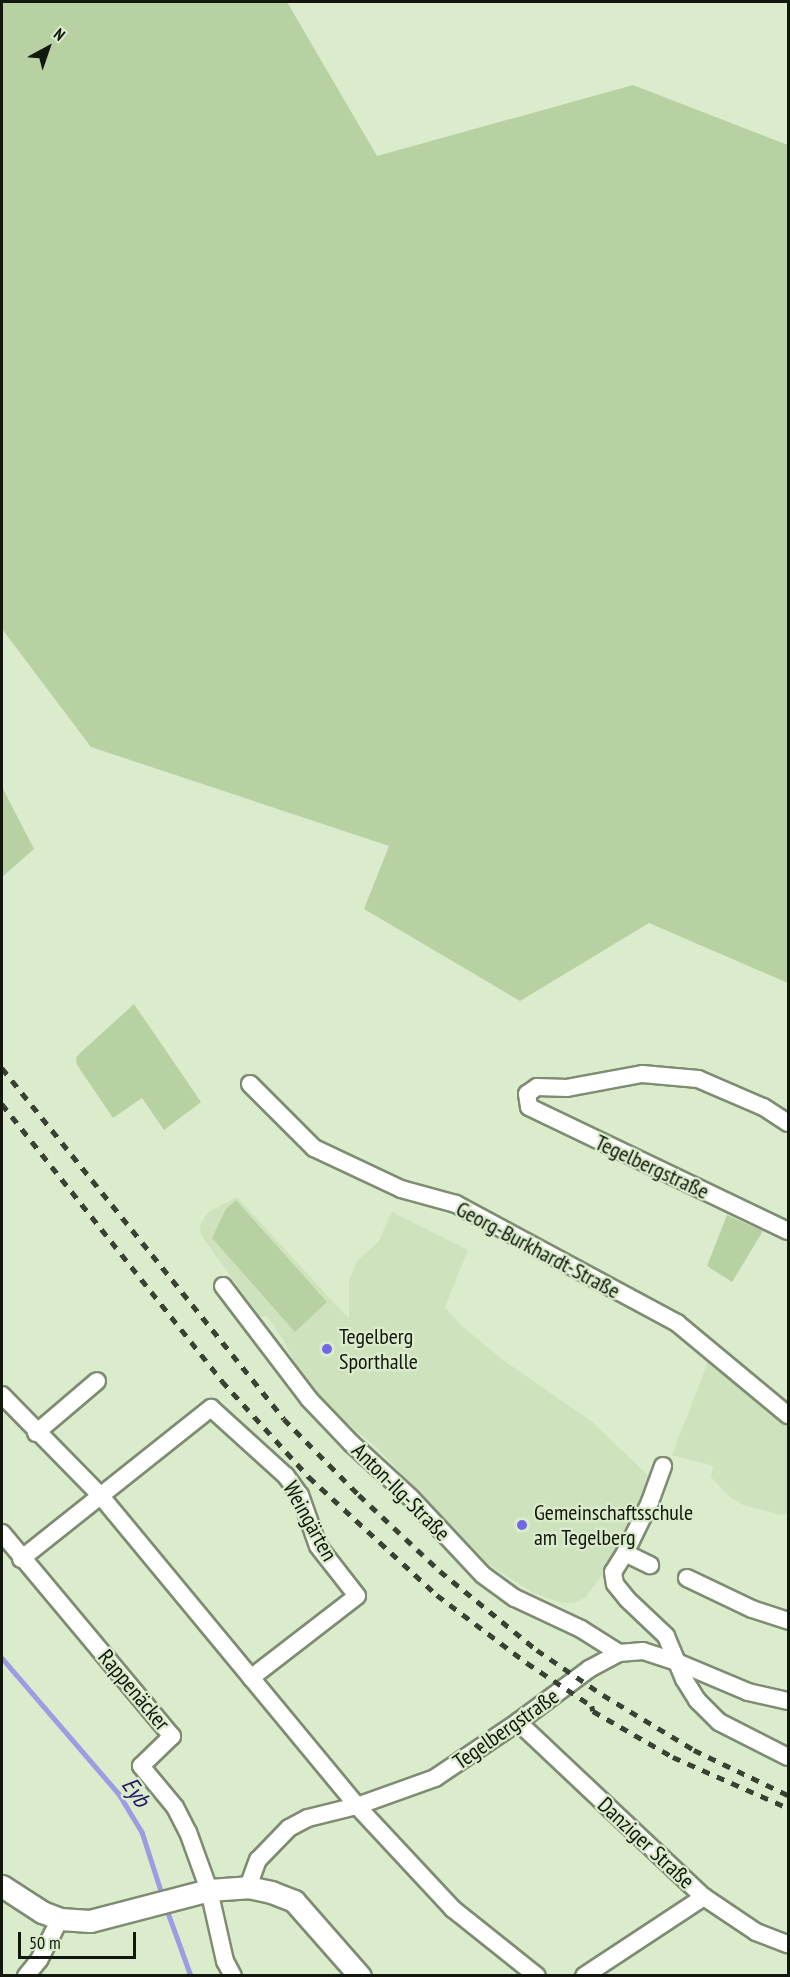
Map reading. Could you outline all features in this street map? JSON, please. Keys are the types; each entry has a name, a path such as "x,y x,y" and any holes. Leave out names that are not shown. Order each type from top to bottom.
{"main road":[{"path":"2,1886 42,1912 60,1919 90,1921 209,1890 248,1887 294,1901 360,1976"}],"street":[{"name":"Tegelbergstraße","path":"789,1124 763,1107 698,1079 642,1074 567,1088 537,1087 527,1094 529,1107 789,1231"},
{"name":"Georg-Burkhardt-Straße","path":"250,1084 314,1148 400,1189 456,1204 677,1323 789,1415"},
{"name":"Anton-Ilg-Straße","path":"223,1286 309,1399 351,1443 411,1498 483,1575 515,1598 581,1629 619,1653"},
{"path":"36,1433 97,1381"},
{"path":"2,1395 36,1433 100,1495 357,1806 453,1909 537,1976"},
{"name":"Weingärten","path":"100,1495 211,1408 286,1476 300,1495 318,1546 357,1596 251,1678"},
{"path":"663,1466 625,1553 613,1572 615,1584 627,1599 666,1635 697,1700 719,1722 789,1757"},
{"path":"21,1559 100,1495"},
{"name":"Rappenäcker","path":"2,1533 21,1559 172,1736 141,1766 175,1807 188,1832 209,1890"},
{"path":"625,1553 650,1565"},
{"path":"687,1578 752,1609 789,1621"},
{"name":"Tegelbergstraße","path":"248,1887 258,1860 289,1828 308,1818 357,1806 435,1778 518,1722 589,1669 619,1653 643,1651 677,1662 748,1692 789,1701"},
{"name":"Danziger Straße","path":"518,1722 704,1897 756,1932 789,1944"},
{"path":"209,1890 225,1961 232,1976"},
{"path":"584,1976 704,1897"},
{"path":"26,1976 39,1960 60,1919"}],"shaded area":[{"path":"2,2 287,2 377,156 633,85 788,145 788,983 649,923 520,1001 364,909 389,846 91,747 2,629"},
{"path":"2,787 34,849 2,877"},
{"path":"134,1004 201,1102 164,1130 142,1098 113,1118 77,1065 76,1058 79,1054"},
{"path":"237,1197 349,1319 349,1280 357,1261 378,1242 392,1212 468,1250 445,1307 461,1325 503,1360 591,1421 653,1480 620,1550 585,1598 574,1603 561,1603 533,1593 488,1564 374,1445 332,1412 302,1377 282,1338 267,1316 260,1317 201,1235 200,1226 207,1213"},
{"path":"236,1200 327,1302 295,1332 212,1238 226,1209"},
{"path":"727,1215 763,1231 732,1282 707,1266"},
{"path":"709,1359 788,1421 788,1513 781,1515 743,1505 731,1498 711,1477 713,1466 672,1455"}],"waterway":[{"name":"Eyb","path":"2,1658 119,1794 142,1832 163,1897"},
{"name":"Eyb","path":"166,1907 191,1976"}],"railway":[{"path":"2,1068 284,1419 359,1495 440,1571 537,1650 603,1695 694,1750 788,1795"},
{"path":"2,1104 222,1381 309,1477 437,1595 527,1663 592,1706 593,1711 673,1757 788,1808"}],"place":[{"name":"Tegelberg Sporthalle","path":"327,1349"},
{"name":"Gemeinschaftsschule am Tegelberg","path":"522,1525"}]}
